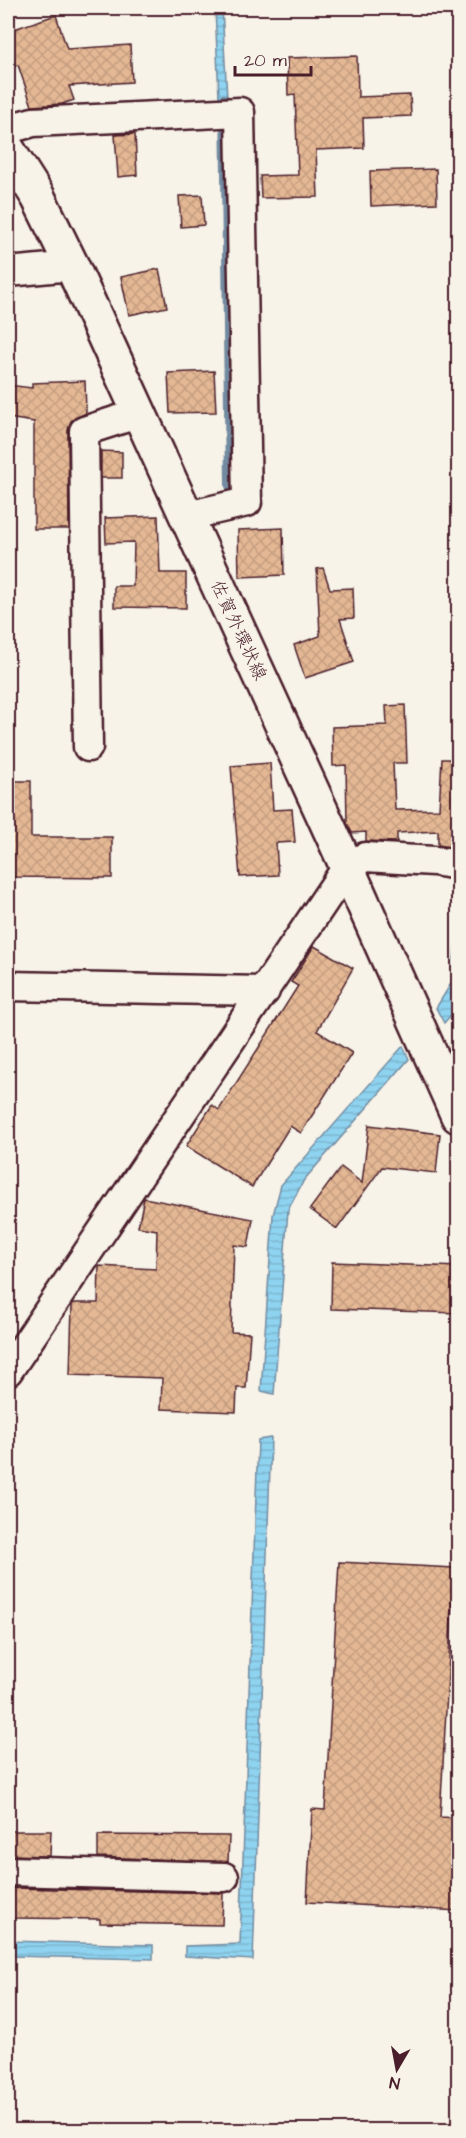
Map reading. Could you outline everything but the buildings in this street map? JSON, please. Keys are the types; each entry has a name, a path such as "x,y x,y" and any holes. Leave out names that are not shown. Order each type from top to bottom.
{"main road":[{"name":"佐賀外環状線","path":"8,150 38,198 72,266 459,1116"}],"street":[{"path":"8,129 33,122 227,112 247,502 187,516"},
{"path":"8,272 72,266"},
{"path":"88,747 84,431 140,413"},
{"path":"8,1371 347,867 365,857 434,861 459,865"},
{"path":"8,986 265,991"},
{"path":"8,1871 224,1877"}],"water":[{"path":"215,8 222,8 227,98 219,97"},
{"path":"458,939 458,1007 444,1023 436,1008 452,982"},
{"path":"403,1046 409,1059 304,1180 288,1210 274,1394 261,1391 273,1215 281,1185"},
{"path":"271,1438 253,1960 185,1956 185,1946 240,1944 258,1440"},
{"path":"8,1941 153,1945 153,1959 8,1956"}],"waterway":[{"path":"224,98 229,486"}]}
